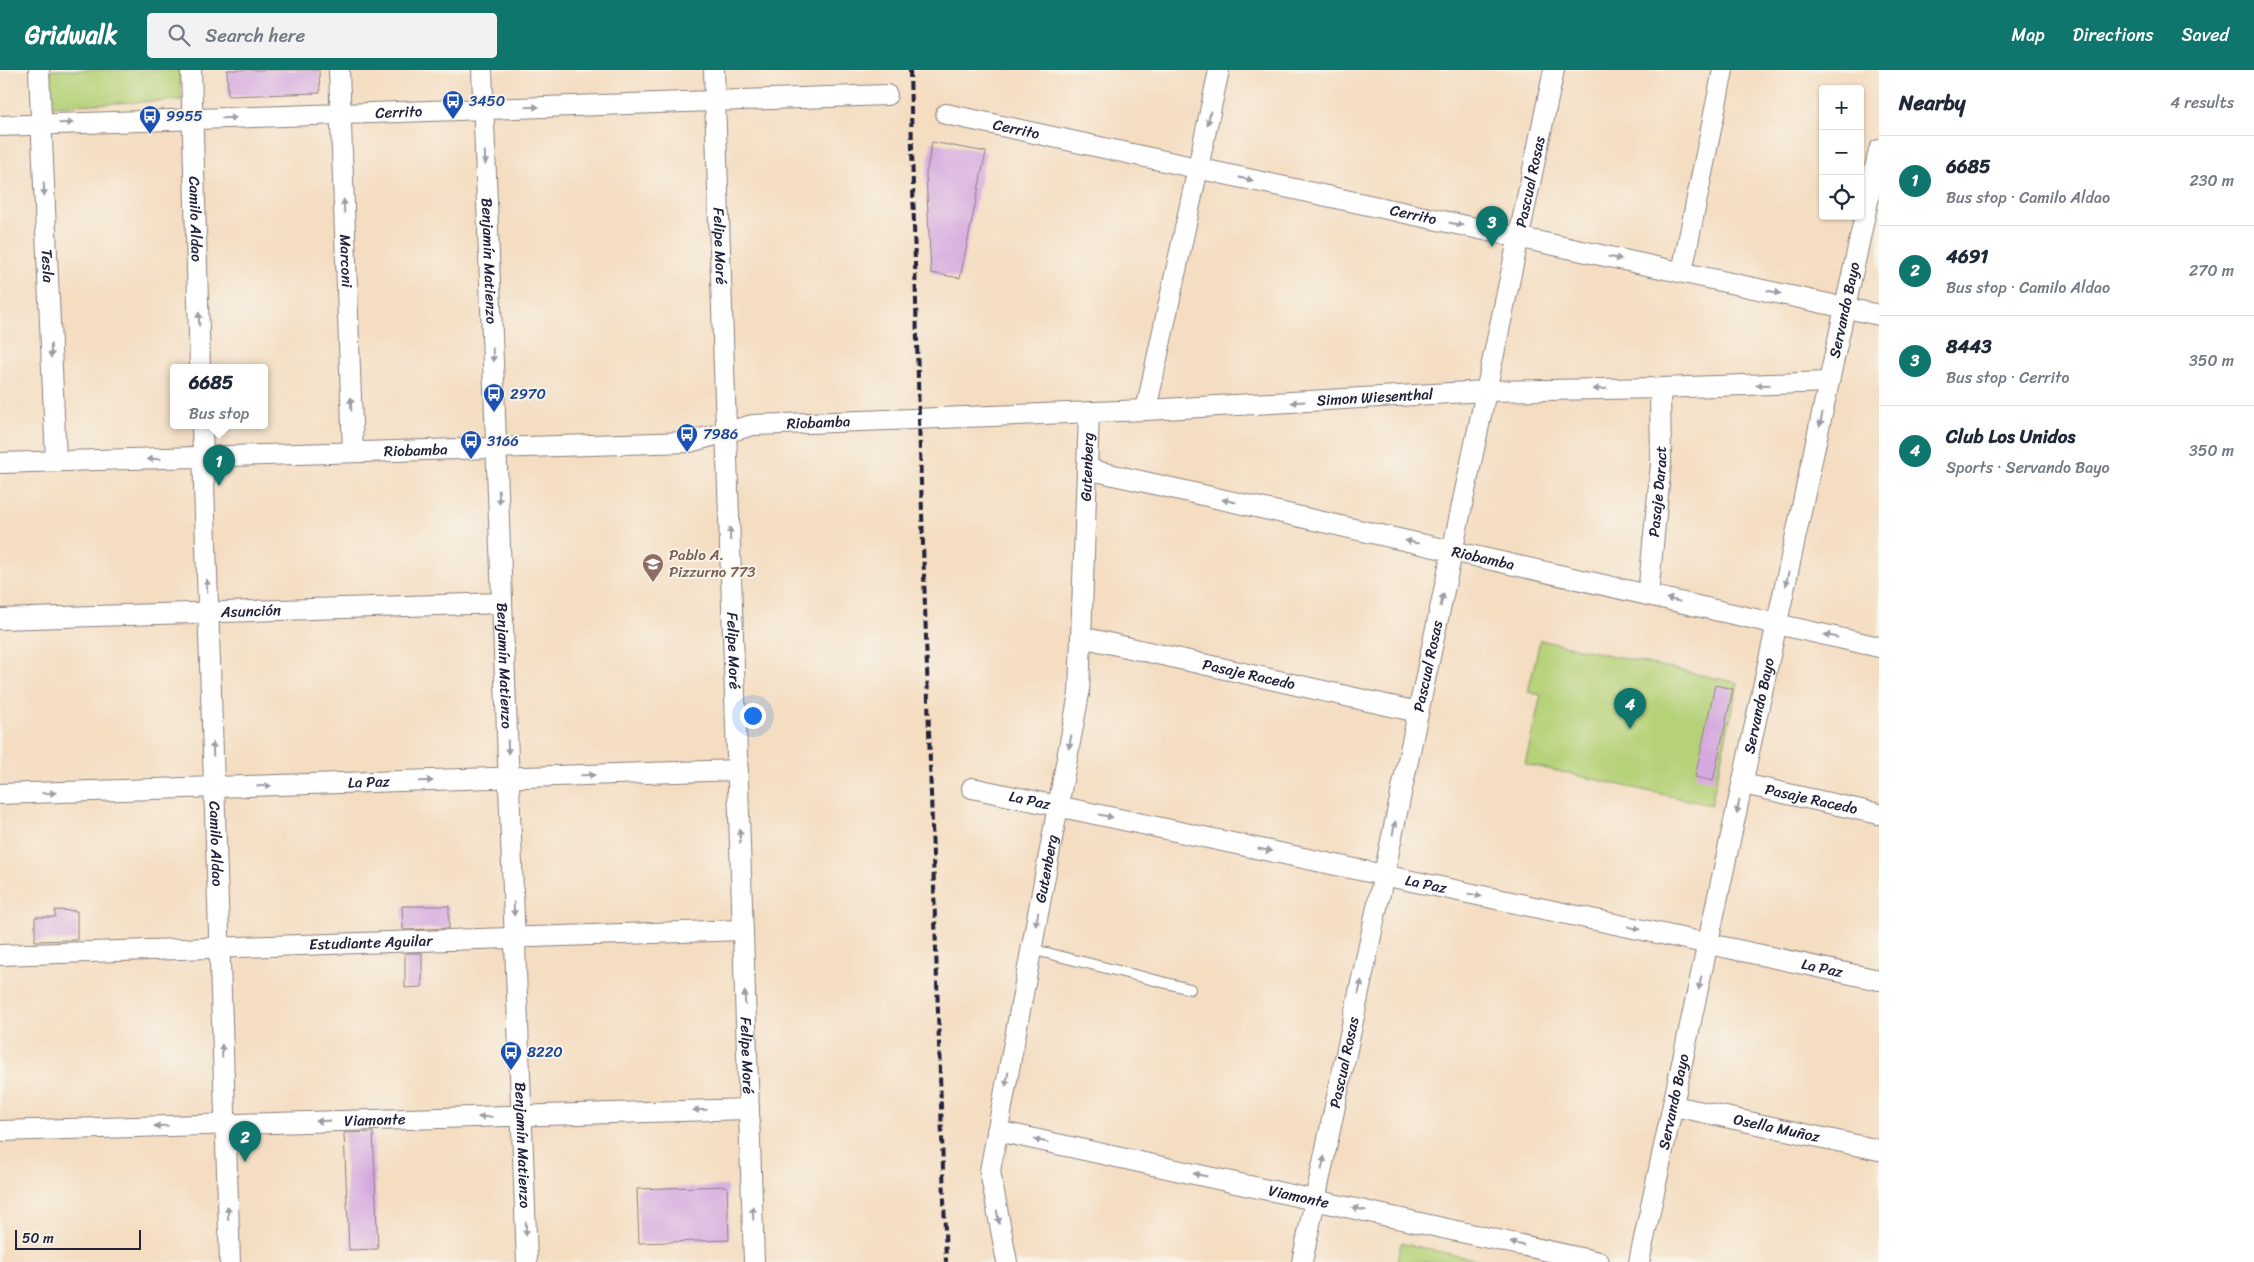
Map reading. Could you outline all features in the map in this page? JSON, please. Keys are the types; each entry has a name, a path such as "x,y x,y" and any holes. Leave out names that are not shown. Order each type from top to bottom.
{"street":[{"name":"Tesla","path":"39,70 56,461"},
{"name":"Camilo Aldao","path":"191,70 200,364"},
{"name":"Marconi","path":"339,70 353,452"},
{"name":"Benjamín Matienzo","path":"482,70 527,1262"},
{"name":"Felipe Moré","path":"714,70 754,1262"},
{"path":"1146,410 1219,70"},
{"name":"Pascual Rosas","path":"1302,1262 1554,70"},
{"path":"1682,272 1724,70"},
{"name":"Cerrito","path":"0,126 887,94"},
{"name":"Cerrito","path":"946,114 1879,315"},
{"name":"Servando Bayo","path":"1639,1262 1879,150"},
{"name":"Simon Wiesenthal","path":"919,419 1146,410 1486,391 1660,388 1829,382"},
{"name":"Pasaje Daract","path":"1648,595 1661,464 1660,388"},
{"name":"Gutenberg","path":"1007,1262 990,1171 1079,694 1089,412"},
{"name":"Riobamba","path":"0,463 689,442 753,425 919,419"},
{"name":"Camilo Aldao","path":"202,429 230,1262"},
{"name":"Riobamba","path":"1087,470 1879,647"},
{"name":"Asunción","path":"0,618 502,603"},
{"name":"Pasaje Racedo","path":"1081,637 1418,712"},
{"name":"La Paz","path":"0,794 738,770"},
{"name":"Pasaje Racedo","path":"1742,784 1879,814"},
{"name":"La Paz","path":"972,788 1879,980"},
{"name":"Estudiante Aguilar","path":"0,956 743,930"},
{"name":"Osella Muñoz","path":"1674,1106 1879,1150"},
{"name":"Viamonte","path":"0,1131 749,1109"},
{"name":"Viamonte","path":"997,1131 1599,1262"}],"lane":[{"path":"1031,949 1190,988"}],"green space":[{"path":"50,70 180,70 181,100 51,106"},
{"path":"1540,640 1738,683 1711,805 1525,764 1541,695 1528,692"},
{"path":"1401,1243 1488,1262 1397,1262"}],"building":[{"path":"227,70 319,70 320,93 228,96"},
{"path":"932,142 986,152 960,278 931,273 926,174"},
{"path":"1715,685 1733,689 1713,781 1695,777"},
{"path":"402,906 449,906 449,928 405,930 403,929"},
{"path":"55,910 77,911 77,940 35,941 35,917 55,917"},
{"path":"405,953 422,953 422,987 405,988"},
{"path":"373,1132 378,1249 349,1250 344,1133"},
{"path":"727,1186 729,1240 639,1243 637,1189"}],"railway":[{"path":"910,70 919,419 946,1262"}],"place":[{"name":"3450","path":"453,120"},
{"name":"9955","path":"150,135"},
{"name":"8443","path":"1492,247"},
{"name":"2970","path":"494,413"},
{"name":"7986","path":"687,453"},
{"name":"3166","path":"471,460"},
{"name":"6685","path":"219,486"},
{"name":"Pablo A. Pizzurno 773","path":"653,583"},
{"name":"Club Los Unidos","path":"1630,729"},
{"name":"8220","path":"511,1071"},
{"name":"4691","path":"245,1162"}]}
